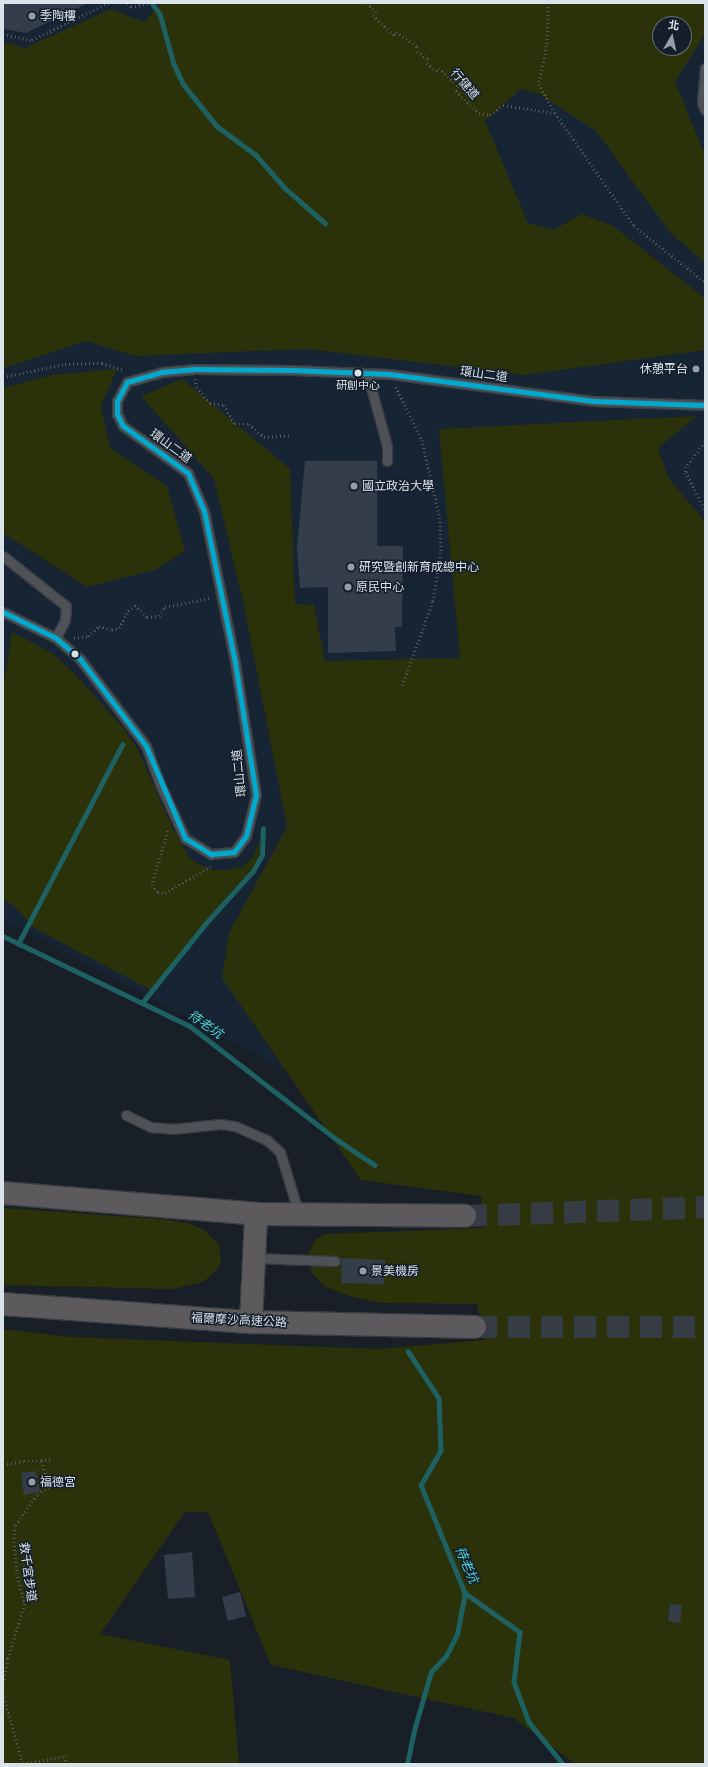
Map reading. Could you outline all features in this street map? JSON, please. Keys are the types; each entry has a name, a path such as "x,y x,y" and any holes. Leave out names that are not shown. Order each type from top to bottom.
{"highway":[{"path":"3,1193 256,1214 465,1216"},
{"path":"251,1322 256,1214"},
{"name":"福爾摩沙高速公路","path":"3,1304 251,1322 475,1327"}],"lane":[{"path":"705,68 702,103 705,110"},
{"name":"環山二道","path":"234,852 246,836 256,795 221,596 204,511 188,473 123,426 117,414 117,401 127,382 138,377 193,369 367,373 389,374 595,401 705,405"},
{"path":"367,373 387,446 387,461"},
{"path":"3,556 66,606 65,620 56,638"},
{"path":"3,612 56,638 80,659 146,746 160,784 174,811 185,838 210,854 234,852"},
{"path":"126,1115 152,1127 172,1129 220,1124 235,1126 267,1140 280,1152 299,1214"},
{"path":"254,1258 335,1261"}],"path":[{"path":"3,34 32,40 108,3"},
{"path":"128,3 132,6 149,4"},
{"name":"行健道","path":"367,3 376,12 373,15 394,35 396,32 418,47 417,51 428,59 427,63 436,71 439,68 458,86 456,90 479,113 490,115 503,105 555,113"},
{"path":"549,3 547,46 539,84 555,113 634,226 705,282"},
{"path":"3,377 65,364 92,363 111,365 138,377"},
{"path":"193,369 197,387 210,403 224,405 235,424 249,424 264,437 290,435"},
{"path":"389,374 422,440 440,518 441,553 433,602 402,687"},
{"path":"705,442 686,467 686,472 705,510"},
{"path":"56,638 88,636 99,626 112,630 119,628 128,611 135,606 147,617 159,616 165,607 221,596"},
{"path":"174,811 152,885 158,892 165,893 234,852"},
{"path":"3,1465 24,1461 42,1461 53,1459"},
{"name":"救千宮步道","path":"3,1688 8,1660 25,1604 18,1573 14,1542 15,1526 37,1495 48,1488 42,1461"},
{"path":"3,1693 23,1764 65,1756 67,1764"}],"shaded area":[{"name":"國立政治大學","path":"3,3 705,3 705,1196 338,1099 26,931 3,924"}],"green space":[{"path":"161,3 705,3 705,34 692,55 692,16 652,16 652,56 691,56 675,82 705,155 705,263 669,231 596,131 539,94 521,89 485,121 528,223 553,230 582,214 613,226 705,298 705,350 524,375 308,349 135,356 86,341 3,368 3,42 25,48 111,9 144,22"},
{"path":"117,369 101,406 110,448 167,486 185,551 155,570 87,587 3,533 3,388 52,375"},
{"path":"182,379 290,469 295,604 314,605 325,661 460,658 439,429 697,416 658,448 669,479 705,521 705,1764 575,1764 514,1718 271,1665 208,1512 185,1512 100,1634 230,1660 239,1764 3,1764 3,1329 72,1337 378,1349 485,1340 477,1304 381,1303 349,1296 324,1286 312,1273 307,1257 315,1240 326,1234 484,1228 481,1196 361,1180 222,978 229,933 287,827 243,601 214,479 141,396"},
{"path":"12,632 52,653 74,673 125,730 138,750 173,829 189,857 200,865 213,870 228,870 243,866 253,857 261,837 259,859 252,869 208,918 153,991 34,928 12,904 3,900 3,688"},
{"path":"3,1208 160,1219 187,1223 203,1229 219,1244 221,1262 217,1270 203,1282 173,1289 3,1285"}],"building":[{"name":"季陶樓","path":"3,3 88,3 26,33 3,29"},
{"name":"研究暨創新育成總中心","path":"305,461 377,461 377,546 403,546 402,627 395,627 396,651 328,653 328,587 300,588 297,547"},
{"name":"景美機房","path":"342,1258 385,1260 384,1284 341,1283"},
{"path":"36,1471 40,1492 24,1495 21,1473"},
{"path":"192,1552 195,1597 168,1599 164,1555"},
{"path":"240,1592 246,1616 228,1621 222,1597"},
{"path":"670,1604 682,1605 680,1623 668,1621"}],"waterway":[{"path":"152,3 160,14 174,64 184,85 217,126 256,155 286,189 325,223"},
{"path":"18,944 122,745"},
{"path":"142,1003 206,923 253,871 262,855 263,829"},
{"name":"待老坑","path":"3,936 190,1026 339,1141 375,1165"},
{"name":"待老坑","path":"408,1351 439,1398 441,1451 421,1485 465,1593 520,1632 514,1682 529,1722 563,1764"},
{"path":"407,1764 415,1727 431,1672 446,1656 457,1634 465,1593"}],"tunnel":[{"path":"465,1216 705,1207"},
{"path":"475,1327 705,1327"}],"transit line":[{"path":"3,612 56,638 80,659 146,746 185,838 211,854 234,852 246,836 256,795 235,662 204,511 188,473 123,426 117,414 117,401 127,382 161,372 193,369 293,370 389,374 595,401 705,405"}],"place":[{"name":"季陶樓","path":"32,16"},
{"name":"休憩平台","path":"696,369"},
{"name":"研創中心","path":"358,373"},
{"name":"國立政治大學","path":"354,486"},
{"name":"研究暨創新育成總中心","path":"351,567"},
{"name":"原民中心","path":"348,587"},
{"name":"景美機房","path":"363,1271"},
{"name":"福德宮","path":"32,1482"}]}
